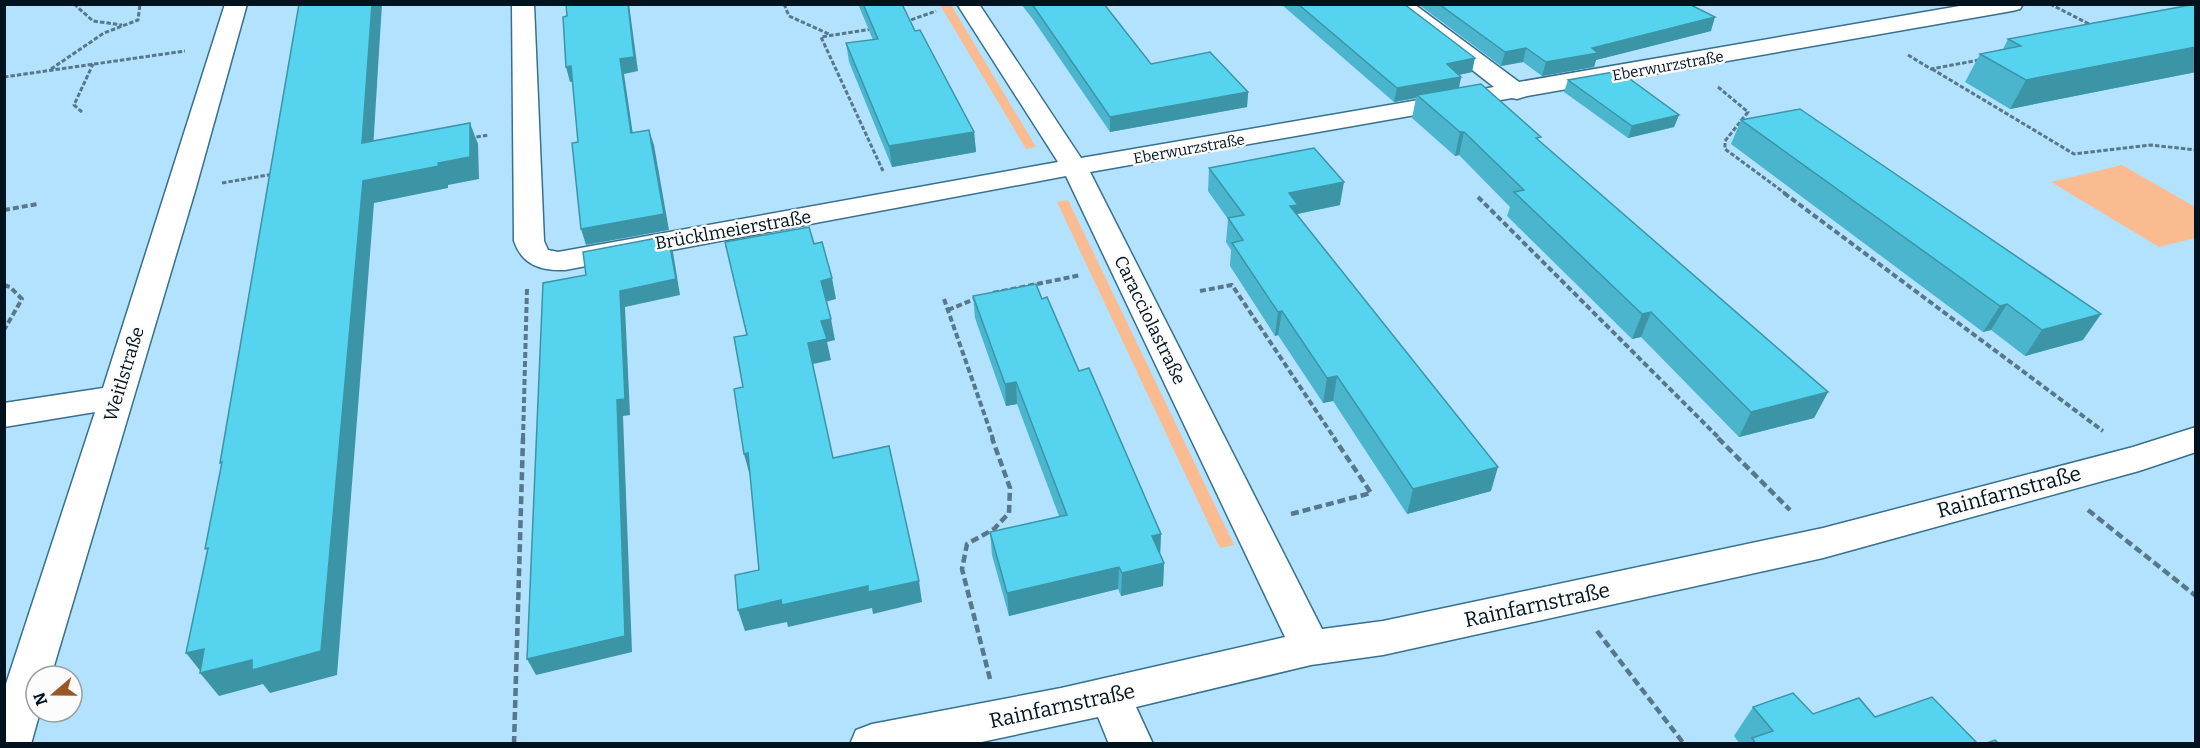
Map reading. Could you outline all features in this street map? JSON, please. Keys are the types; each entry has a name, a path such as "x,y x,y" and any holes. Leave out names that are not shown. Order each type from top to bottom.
{"street":[{"name":"Weitlstraße","path":"9,744 181,191 236,4"},
{"path":"523,4 529,241 531,251 538,259"},
{"name":"Caracciolastraße","path":"968,4 1075,168 1311,648"},
{"path":"1398,4 1517,92"},
{"path":"1918,4 1943,16"},
{"name":"Eberwurzstraße","path":"1075,168 2012,4"},
{"name":"Brücklmeierstraße","path":"538,259 549,262 565,261 1075,168"},
{"path":"4,415 117,397"},
{"name":"Rainfarnstraße","path":"872,744 1001,720 1311,648 1383,639 1823,543 2139,458 2196,439"},
{"path":"1110,696 1131,744"}],"path":[{"path":"74,4 93,21 123,26"},
{"path":"48,71 104,33 138,20 140,4"},
{"path":"784,4 789,16 832,35"},
{"path":"2050,4 2094,26"},
{"path":"897,25 936,11"},
{"path":"875,28 821,37 883,171 876,194 880,203"},
{"path":"1868,31 2074,154 2151,145 2196,150"},
{"path":"4,77 225,46"},
{"path":"1931,69 1988,58"},
{"path":"82,112 74,105 93,64"},
{"path":"1710,81 1734,98 1748,112 1725,141 1725,149 2139,458"},
{"path":"459,140 526,129"},
{"path":"181,191 277,173"},
{"path":"1478,197 1823,543"},
{"path":"4,210 38,204"},
{"path":"514,744 527,281 528,273 538,259"},
{"path":"948,310 965,301 997,292 1081,275"},
{"path":"4,285 10,286 22,299 4,330"},
{"path":"1200,291 1233,285 1371,493 1290,514"},
{"path":"944,299 1010,488 1009,513 993,529 967,544 962,569 1001,720"},
{"path":"2052,481 2196,596"},
{"path":"1571,598 1684,744"}],"shaded area":[{"path":"940,5 951,5 1036,147 1026,149"},
{"path":"2122,165 2195,207 2195,238 2159,247 2051,182"},
{"path":"1068,200 1234,545 1220,548 1057,202"}],"building":[{"path":"299,4 372,4 362,143 470,123 470,157 438,163 439,166 363,181 321,651 252,670 252,660 200,673 204,649 186,653 208,548 205,549 222,462 220,463"},
{"path":"566,4 628,4 634,57 620,59 631,133 649,130 664,214 581,229 572,143 578,142 571,66 566,67 563,17 567,16"},
{"path":"863,4 902,4 915,31 920,30 974,132 889,146 846,43 878,39"},
{"path":"1032,4 1104,4 1151,64 1210,52 1248,92 1110,117"},
{"path":"1298,4 1404,4 1475,58 1447,64 1461,77 1397,88"},
{"path":"1439,4 1689,4 1715,17 1592,48 1598,53 1546,62 1526,48 1505,52"},
{"path":"2196,4 2196,47 2026,80 1980,54 2021,46 2008,39"},
{"path":"1619,71 1679,115 1632,126 1568,80"},
{"path":"1481,84 1541,137 1536,138 1828,392 1751,412 1651,312 1642,314 1514,192 1524,190 1464,132 1460,132 1417,95"},
{"path":"1800,109 2101,314 2042,330 2007,304 2000,306 1741,120"},
{"path":"1314,148 1344,182 1289,193 1298,205 1290,206 1498,467 1413,489 1337,376 1327,378 1282,311 1278,312 1232,243 1243,240 1228,218 1244,215 1209,168"},
{"path":"809,227 814,244 822,242 832,278 821,281 831,319 821,321 827,339 808,343 833,458 889,446 919,581 868,592 868,586 782,605 781,600 738,610 735,575 759,570 748,453 744,454 734,389 743,387 734,337 747,335 725,242"},
{"path":"668,236 676,279 620,291 625,399 617,400 625,636 527,659 543,283 586,275 583,252"},
{"path":"1036,284 1042,299 1047,297 1079,371 1089,368 1161,534 1152,536 1164,563 1122,573 1119,567 1007,593 990,532 1067,515 1016,382 1005,384 973,296"},
{"path":"1793,693 1813,714 1859,698 1875,717 1932,697 1978,744 1756,744 1752,738 1773,731 1753,707"},
{"path":"1995,740 1999,744 1984,744"}]}
